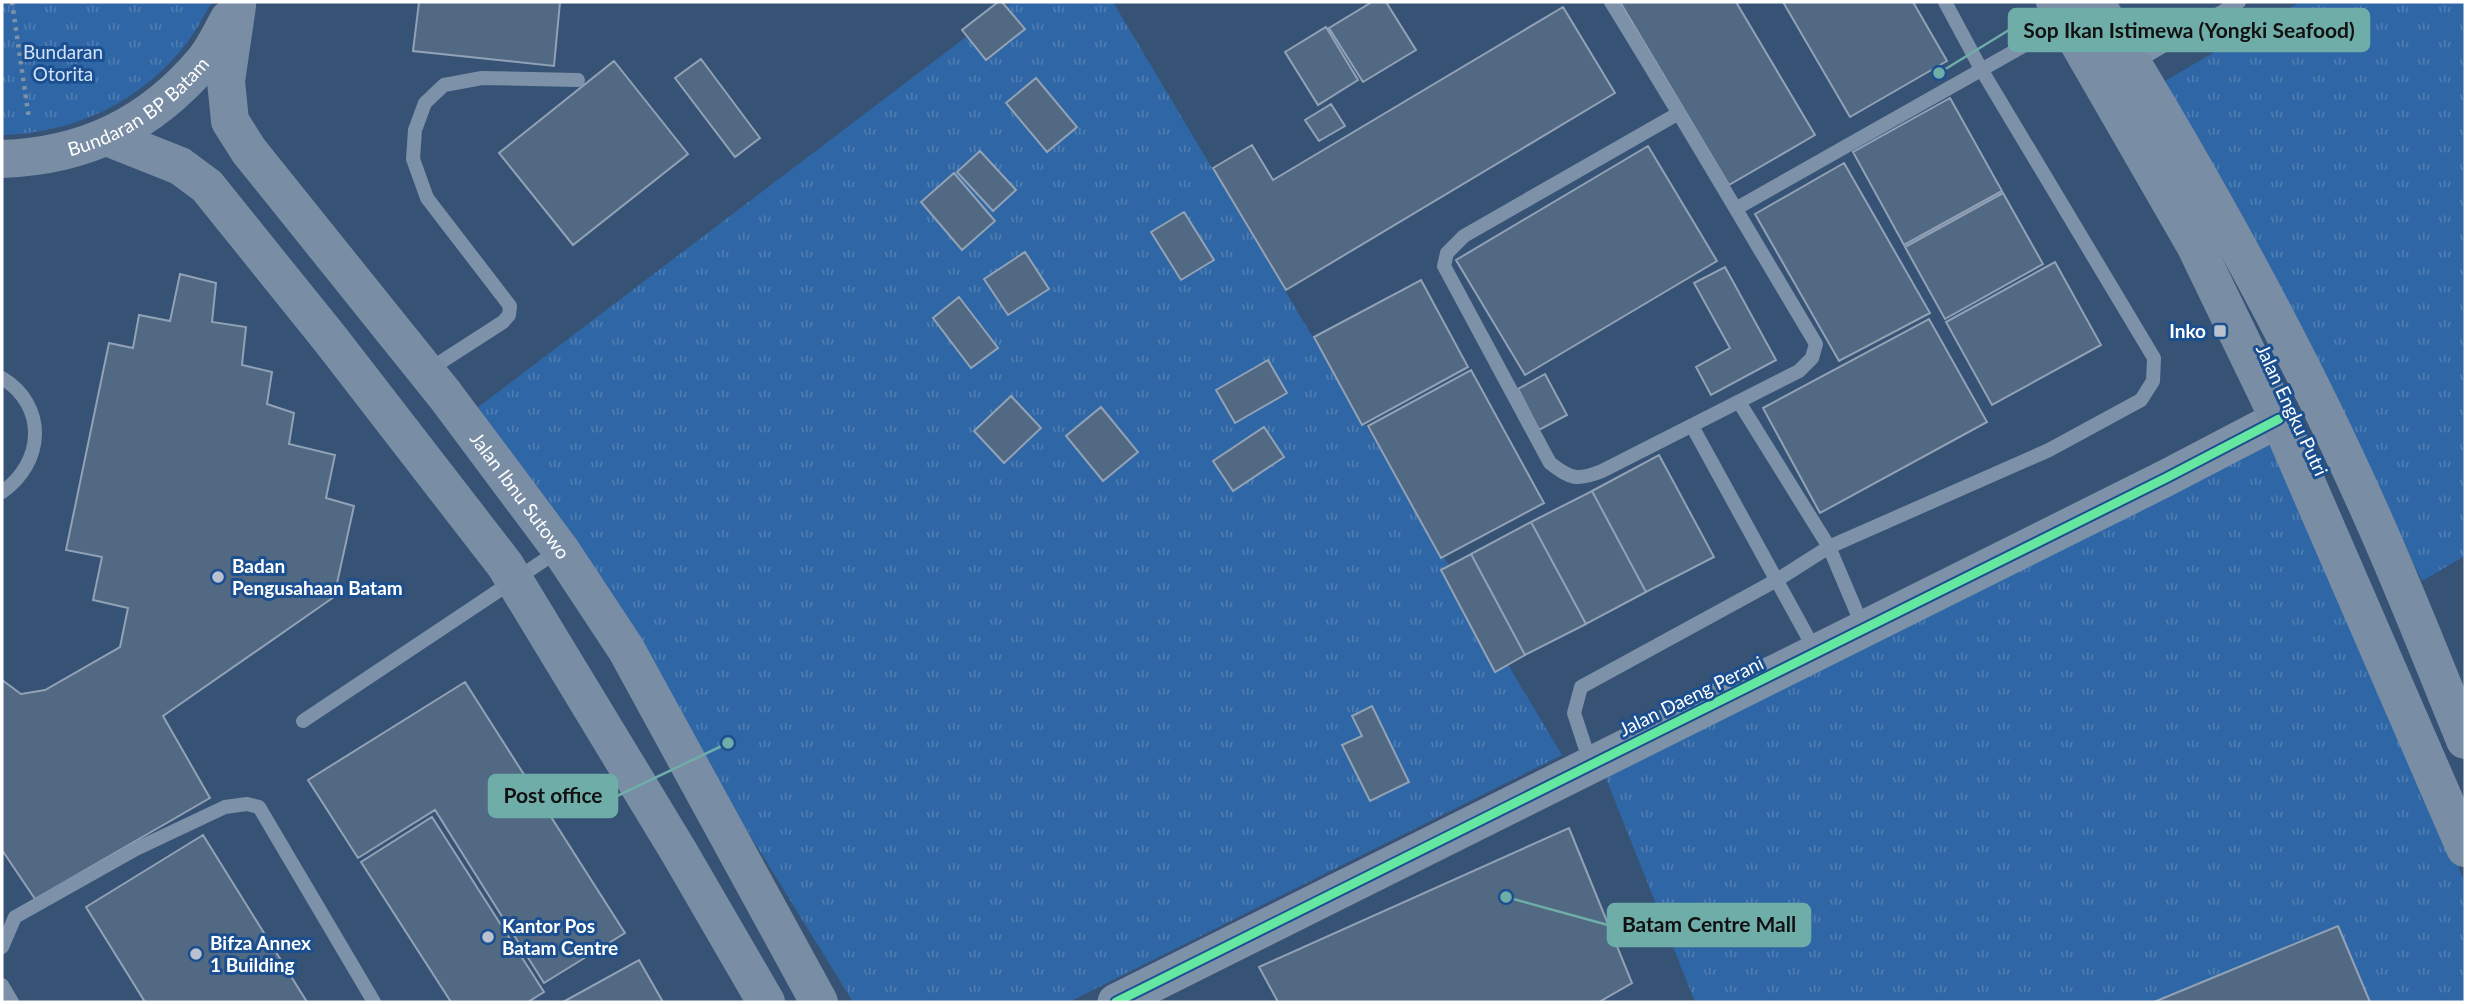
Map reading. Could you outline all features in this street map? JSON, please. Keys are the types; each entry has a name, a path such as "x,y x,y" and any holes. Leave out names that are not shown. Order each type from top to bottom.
{"main road":[{"name":"Bundaran BP Batam","path":"18,159 72,150 107,137 161,104 205,60 238,4"},
{"name":"Jalan Ibnu Sutowo","path":"238,4 226,81 230,121 248,151 435,383 560,549 626,649 819,1002"},
{"name":"Jalan Engku Putri","path":"2073,8 2133,64 2229,229 2368,506 2465,740"},
{"name":"Jalan Engku Putri","path":"2073,8 2279,419 2465,848"},
{"path":"107,137 180,166 207,186 401,430 514,580 679,852 766,1002"},
{"path":"401,430 435,383"}],"street":[{"name":"Jalan Daeng Perani","path":"1116,1002 2279,419"}],"lane":[{"path":"1611,2 1679,113 1737,208 1816,344 1812,358 1799,371 1583,479 1572,477 1550,463 1444,266 1447,253 1464,236 1679,113"},
{"path":"1591,765 1574,713 1581,687 1777,580 1829,547 2049,450 2141,400 2153,381 2154,358 1981,69 1945,2"},
{"path":"2133,64 2233,3"},
{"path":"1737,208 1981,69 2073,8"},
{"path":"435,383 503,322 509,314 510,306 427,198 414,159 415,130 425,103 444,85 482,78 578,80"},
{"path":"2,378 13,385 26,402 34,422 35,444 28,465 15,483 2,492"},
{"path":"1739,402 1829,547 1864,629"},
{"path":"1692,426 1816,653"},
{"path":"303,721 560,549"},
{"path":"2,947 8,916 136,849 225,807 247,804 258,807 373,1002"},
{"path":"2,985 12,1002"}],"path":[{"path":"12,2 18,159"}],"green space":[{"name":"Bundaran Otorita","path":"2,2 212,2 190,38 169,64 127,98 80,121 29,133 2,135"},
{"path":"1012,2 1113,2 1562,755 1069,1002 853,1002 569,542 477,408"},
{"path":"2300,2 2465,2 2465,556 2422,581 2300,330 2165,81"},
{"path":"2272,442 2465,882 2465,1002 1695,1002 1603,771"}],"building":[{"path":"419,2 560,2 554,66 413,51"},
{"path":"998,2 1002,2 1025,29 986,60 962,30"},
{"path":"1372,2 1386,2 1416,50 1363,82 1329,28"},
{"path":"1620,2 1736,2 1815,135 1729,185"},
{"path":"1783,2 1913,2 1947,61 1850,117"},
{"path":"1563,7 1615,93 1286,290 1213,168 1252,145 1273,180"},
{"path":"1326,27 1358,80 1318,105 1285,52"},
{"path":"701,59 760,138 735,157 675,78"},
{"path":"614,61 688,154 573,245 499,153"},
{"path":"1036,78 1077,127 1047,152 1006,103"},
{"path":"1950,98 2002,191 1904,245 1853,152"},
{"path":"1331,104 1345,126 1319,141 1305,120"},
{"path":"1648,146 1717,261 1525,375 1456,260"},
{"path":"980,151 1016,190 993,211 957,172"},
{"path":"1844,163 1930,313 1839,361 1755,214"},
{"path":"954,173 995,221 962,250 921,202"},
{"path":"2003,193 2043,264 1945,319 1905,247"},
{"path":"1184,212 1214,260 1181,280 1151,232"},
{"path":"1025,252 1049,289 1008,315 984,279"},
{"path":"2055,262 2101,345 1992,405 1946,322"},
{"path":"1725,267 1776,360 1711,395 1696,367 1730,348 1694,283"},
{"name":"Badan Pengusahaan Batam","path":"180,274 216,283 212,322 246,327 242,365 272,372 267,404 294,413 289,444 335,455 326,498 354,506 334,597 163,716 210,798 35,899 2,850 2,680 21,694 45,690 120,647 128,608 93,600 102,557 66,550 109,343 133,348 139,315 170,321"},
{"path":"1421,280 1468,367 1362,425 1314,337"},
{"path":"959,297 998,348 971,368 933,318"},
{"path":"1929,319 1987,422 1820,513 1763,408"},
{"path":"1268,360 1287,393 1235,423 1216,390"},
{"path":"1471,370 1544,503 1441,558 1368,426"},
{"path":"1545,374 1567,415 1539,430 1518,389"},
{"path":"1011,396 1041,428 1004,463 974,431"},
{"path":"1101,407 1138,452 1103,481 1066,436"},
{"path":"1264,427 1284,457 1233,491 1213,461"},
{"path":"1659,455 1714,557 1646,592 1592,491"},
{"path":"1592,491 1646,592 1586,624 1531,522"},
{"path":"1531,522 1586,624 1525,655 1471,554"},
{"path":"1471,554 1525,655 1495,672 1441,570"},
{"path":"465,682 625,933 544,983 435,810 358,858 308,780"},
{"path":"1372,706 1409,782 1370,801 1342,745 1362,736 1352,716"},
{"path":"432,817 544,992 528,1002 451,1002 361,862"},
{"path":"1569,828 1632,983 1599,1002 1278,1002 1259,967"},
{"name":"Bifza Annex 1 Building","path":"203,835 307,1002 145,1002 86,907"},
{"path":"2338,926 2370,1002 2154,1002"},
{"path":"639,960 663,1002 563,1002"}],"cycle path":[{"path":"1116,1002 2166,478 2279,419"}],"place":[{"name":"Sop Ikan Istimewa (Yongki Seafood)","path":"1939,73"},
{"name":"Inko","path":"2220,331"},
{"name":"Badan Pengusahaan Batam","path":"218,577"},
{"name":"Post office","path":"728,743"},
{"name":"Batam Centre Mall","path":"1506,897"},
{"name":"Kantor Pos Batam Centre","path":"488,937"},
{"name":"Bifza Annex 1 Building","path":"196,954"}]}
